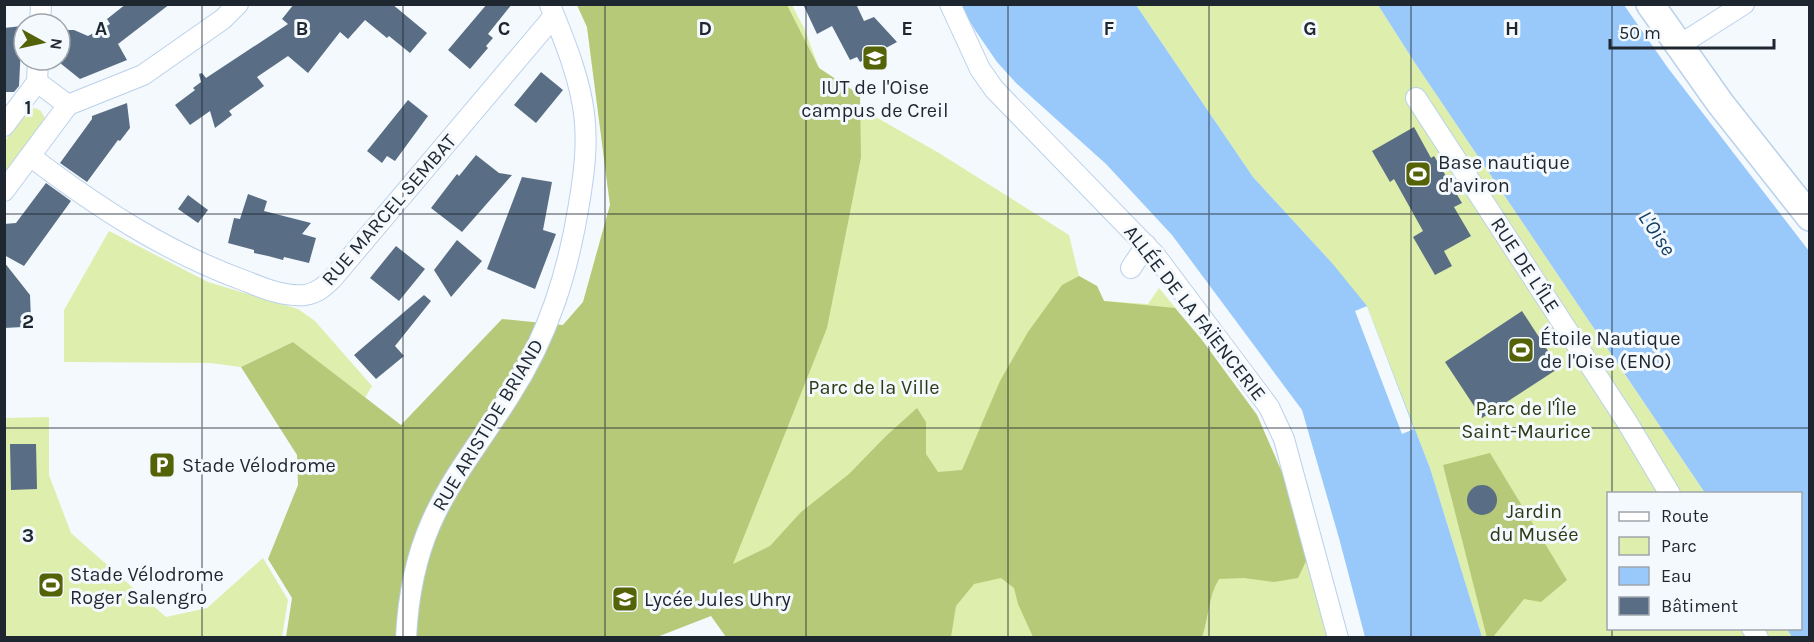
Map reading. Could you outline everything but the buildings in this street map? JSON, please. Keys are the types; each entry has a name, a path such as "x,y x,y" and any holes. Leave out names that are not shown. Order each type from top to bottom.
{"street":[{"path":"4,191 68,105 143,75 223,19 238,4"},
{"name":"ALLÉE DE LA FAÏENCERIE","path":"950,4 980,69 994,89 1164,265 1276,419 1284,439 1338,638"},
{"path":"1650,4 1678,46 1809,217"},
{"path":"1678,46 1744,4"},
{"name":"RUE MARCEL SEMBAT","path":"30,156 136,231 177,252 235,278 265,288 291,295 307,295 317,292 332,279 552,10"},
{"name":"RUE ARISTIDE BRIAND","path":"406,638 414,573 432,521 450,487 522,376 553,311 562,282 577,214 585,145 584,113 566,42 552,10"},
{"path":"4,126 37,82 37,72"},
{"path":"37,82 68,105"},
{"name":"RUE DE L'ÎLE","path":"1416,98 1627,422 1669,492"},
{"path":"1131,268 1146,245"}],"green space":[{"name":"Parc de la Ville","path":"577,5 792,5 805,30 819,68 860,95 860,108 939,153 1069,235 1079,276 1097,286 1104,301 1148,304 1159,288 1202,340 1257,415 1284,477 1332,637 774,637 563,325 583,302 610,205 587,27"},
{"name":"Parc de la Ville","path":"577,5 787,5 819,68 860,95 861,157 827,328 733,564 770,546 801,512 849,474 917,408 926,422 926,454 938,472 962,470 1000,381 1028,332 1062,285 1079,276 1097,286 1104,301 1175,308 1202,340 1257,415 1284,477 1308,557 1298,578 1274,582 1244,578 1219,579 1213,593 1202,637 1033,637 1018,604 1014,588 1001,578 974,584 956,606 951,637 726,637 711,616 657,637 286,637 292,598 268,559 298,485 297,455 241,367 293,342 401,425 502,319 563,325 583,302 610,205 587,27"},
{"name":"Parc de l'Île Saint-Maurice","path":"1136,5 1378,5 1704,492 1607,492 1607,630 1788,630 1792,637 1482,637 1430,468 1418,437 1332,263 1253,177"},
{"path":"35,108 41,111 46,120 5,177 5,141 27,110"},
{"path":"109,231 208,282 298,309 315,321 372,386 365,398 293,342 241,367 210,363 64,362 64,310"},
{"path":"49,417 49,475 71,533 166,617 207,608 263,558 288,600 282,637 5,637 4,418"},
{"path":"1490,453 1567,580 1541,602 1524,599 1493,637 1487,638 1443,465"}],"water":[{"path":"960,5 1136,5 1253,177 1332,263 1367,306 1430,468 1482,637 1365,637 1302,410 1172,235 1106,164 1016,83 997,62"},
{"name":"L'Oise","path":"1378,5 1624,5 1668,68 1809,251 1809,637 1792,637 1788,630 1802,630 1802,492 1704,492"}],"pier":[{"path":"1367,306 1414,429 1402,434 1355,311"}],"place":[{"name":"IUT de l'Oise campus de Creil","path":"875,58"},
{"name":"Base nautique d'aviron","path":"1418,174"},
{"name":"Étoile Nautique de l'Oise (ENO)","path":"1521,350"},
{"name":"Stade Vélodrome","path":"162,465"},
{"name":"Stade Vélodrome Roger Salengro","path":"51,585"},
{"name":"Lycée Jules Uhry","path":"625,599"}],"park label":[{"name":"Jardin du Musée","path":"1534,522"}]}
